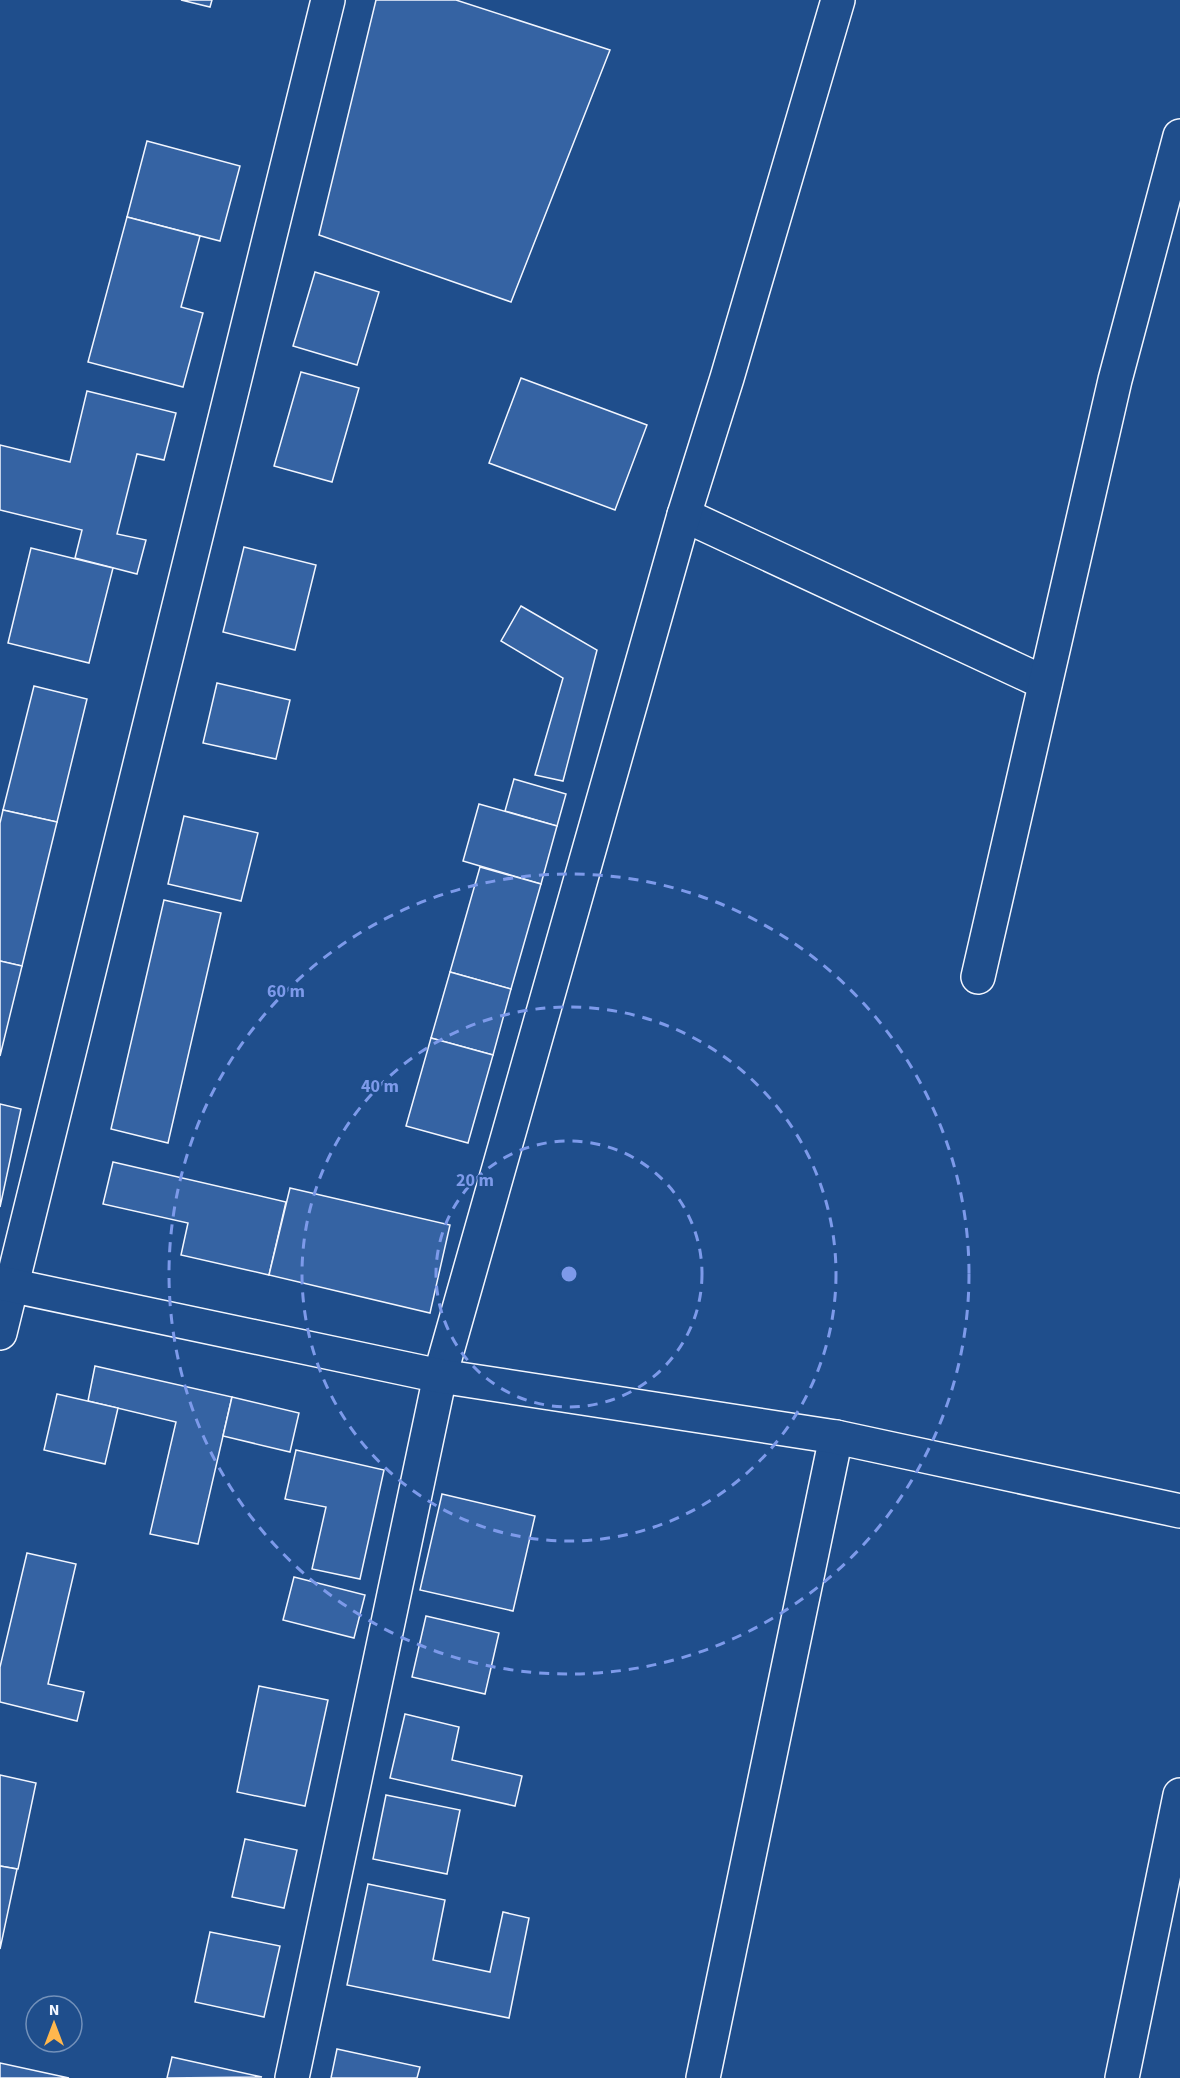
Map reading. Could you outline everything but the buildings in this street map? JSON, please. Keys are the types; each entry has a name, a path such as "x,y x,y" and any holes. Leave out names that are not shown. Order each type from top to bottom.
{"street":[{"path":"0,1333 5,1284 328,0"},
{"path":"292,2078 440,1376 684,515 727,378 838,0"},
{"path":"978,977 1114,380 1180,136"},
{"path":"684,515 1045,683"},
{"path":"5,1284 440,1376 836,1437 1180,1511"},
{"path":"703,2078 836,1437"},
{"path":"1122,2078 1180,1795"}]}
